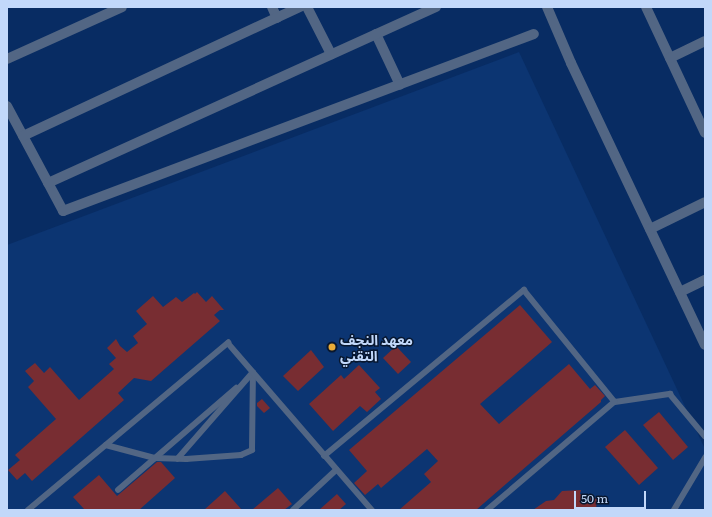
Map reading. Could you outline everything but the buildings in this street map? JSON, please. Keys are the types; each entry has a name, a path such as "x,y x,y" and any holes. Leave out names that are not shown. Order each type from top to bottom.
{"street":[{"path":"7,59 122,7"},
{"path":"272,7 277,18"},
{"path":"23,136 300,7"},
{"path":"307,7 332,54"},
{"path":"48,183 436,7"},
{"path":"646,7 705,133"},
{"path":"551,8 571,64 705,345"},
{"path":"376,34 400,85"},
{"path":"7,106 63,211 534,34"},
{"path":"670,58 705,41"},
{"path":"650,229 705,202"},
{"path":"680,292 705,280"}],"lane":[{"path":"324,456 524,290 615,402"},
{"path":"28,510 228,343 372,510"},
{"path":"106,445 155,458 241,455 252,450 253,373"},
{"path":"118,490 253,373"},
{"path":"178,458 253,373"},
{"path":"488,510 615,402 670,394 705,436"},
{"path":"674,510 705,458"},
{"path":"294,510 336,470"}],"shaded area":[{"name":"معهد النجف التقني","path":"519,52 705,449 705,510 7,510 7,245"}],"place":[{"name":"معهد النجف التقني","path":"332,347"}]}
